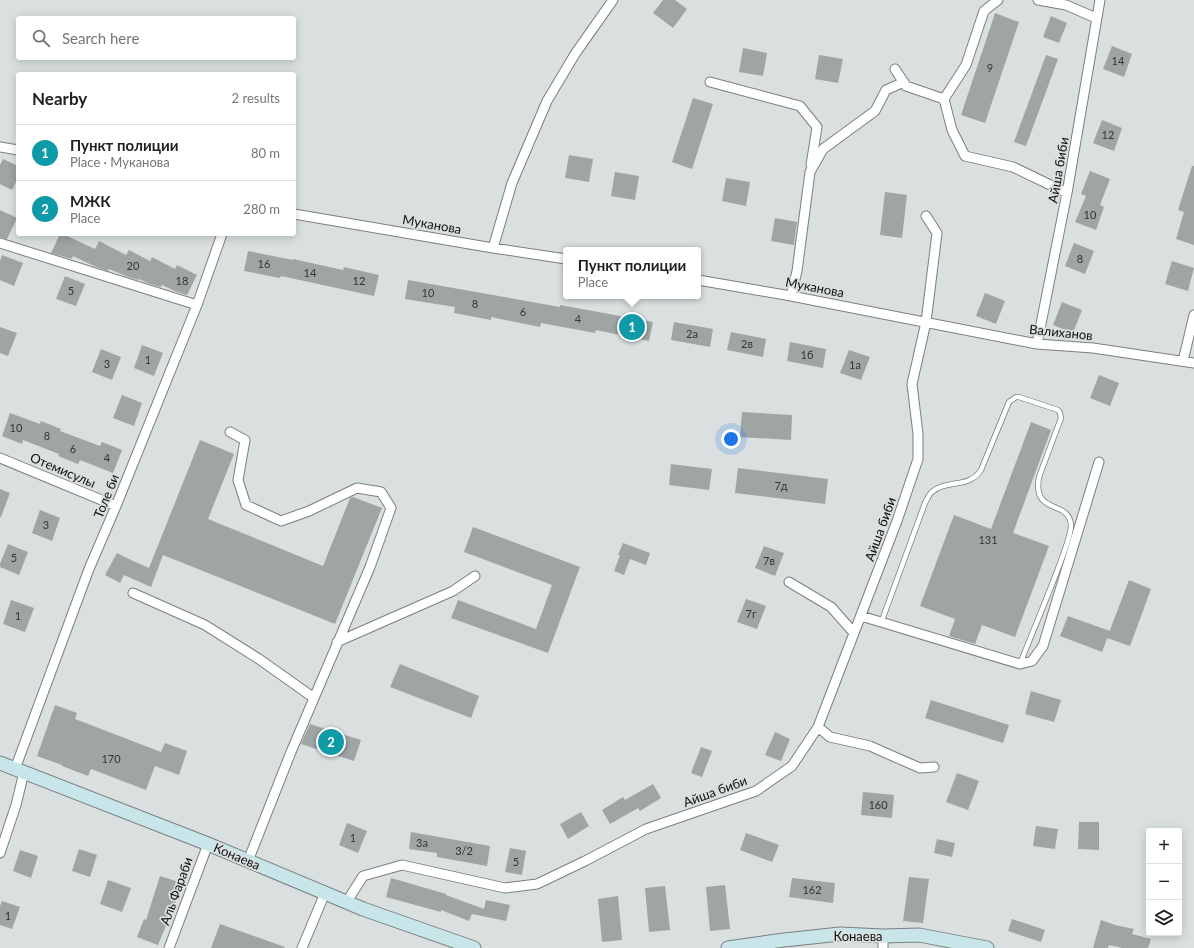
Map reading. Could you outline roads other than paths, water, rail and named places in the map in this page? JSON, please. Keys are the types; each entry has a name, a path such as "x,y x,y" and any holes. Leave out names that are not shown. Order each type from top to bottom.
{"main road":[{"name":"Конаева","path":"0,763 208,844 346,903 474,948"},
{"name":"Конаева","path":"735,948 783,944 840,934 883,942 919,935 988,948"}],"street":[{"path":"492,248 512,183 547,101 575,54 613,0"},
{"path":"998,0 984,11 966,65 944,99 952,130 965,156 1013,167 1067,193"},
{"path":"1038,0 1066,5 1096,18"},
{"name":"Айша биби","path":"1037,344 1067,193 1100,0"},
{"path":"895,69 906,86 944,99"},
{"path":"710,82 800,106 817,128 797,271 791,296"},
{"path":"810,172 823,149 875,111 886,90 904,82"},
{"path":"0,139 4,147 16,150"},
{"name":"Муканова","path":"296,214 563,259"},
{"name":"Айша биби","path":"346,903 364,876 402,865 505,888 537,884 586,861 646,829 756,791 792,766 818,727 897,521 918,459 918,434 912,384 926,322 936,233 926,216"},
{"name":"Толе би","path":"0,853 16,805 19,770 36,708 89,569 197,305 221,236"},
{"path":"0,243 197,305"},
{"name":"Муканова","path":"701,281 926,322"},
{"path":"1183,361 1194,316"},
{"name":"Валиханов","path":"926,322 1037,344 1093,348 1194,363"},
{"path":"230,432 245,440 238,480 246,505 281,521 309,512 357,488 381,492 391,508 370,567 337,642 248,861"},
{"name":"Отемисулы","path":"0,458 116,506"},
{"path":"861,616 1020,664 1032,661 1044,646 1099,462"},
{"path":"337,642 454,590 475,576"},
{"path":"789,582 831,607 854,633"},
{"path":"133,593 205,625 259,658 314,698"},
{"path":"818,727 830,737 870,746 920,768 934,766"},
{"name":"Аль Фараби","path":"169,948 208,844"},
{"path":"302,948 325,893"}],"lane":[{"path":"882,623 925,503 931,492 945,486 970,481 977,477 1010,402 1012,399 1019,397 1058,410 1060,413 1061,418 1037,485 1038,494 1044,502 1067,515 1070,519 1071,526 1059,565 1020,664"}],"place":[{"name":"Пункт полиции","path":"632,327"},
{"name":"МЖК","path":"331,742"}]}
